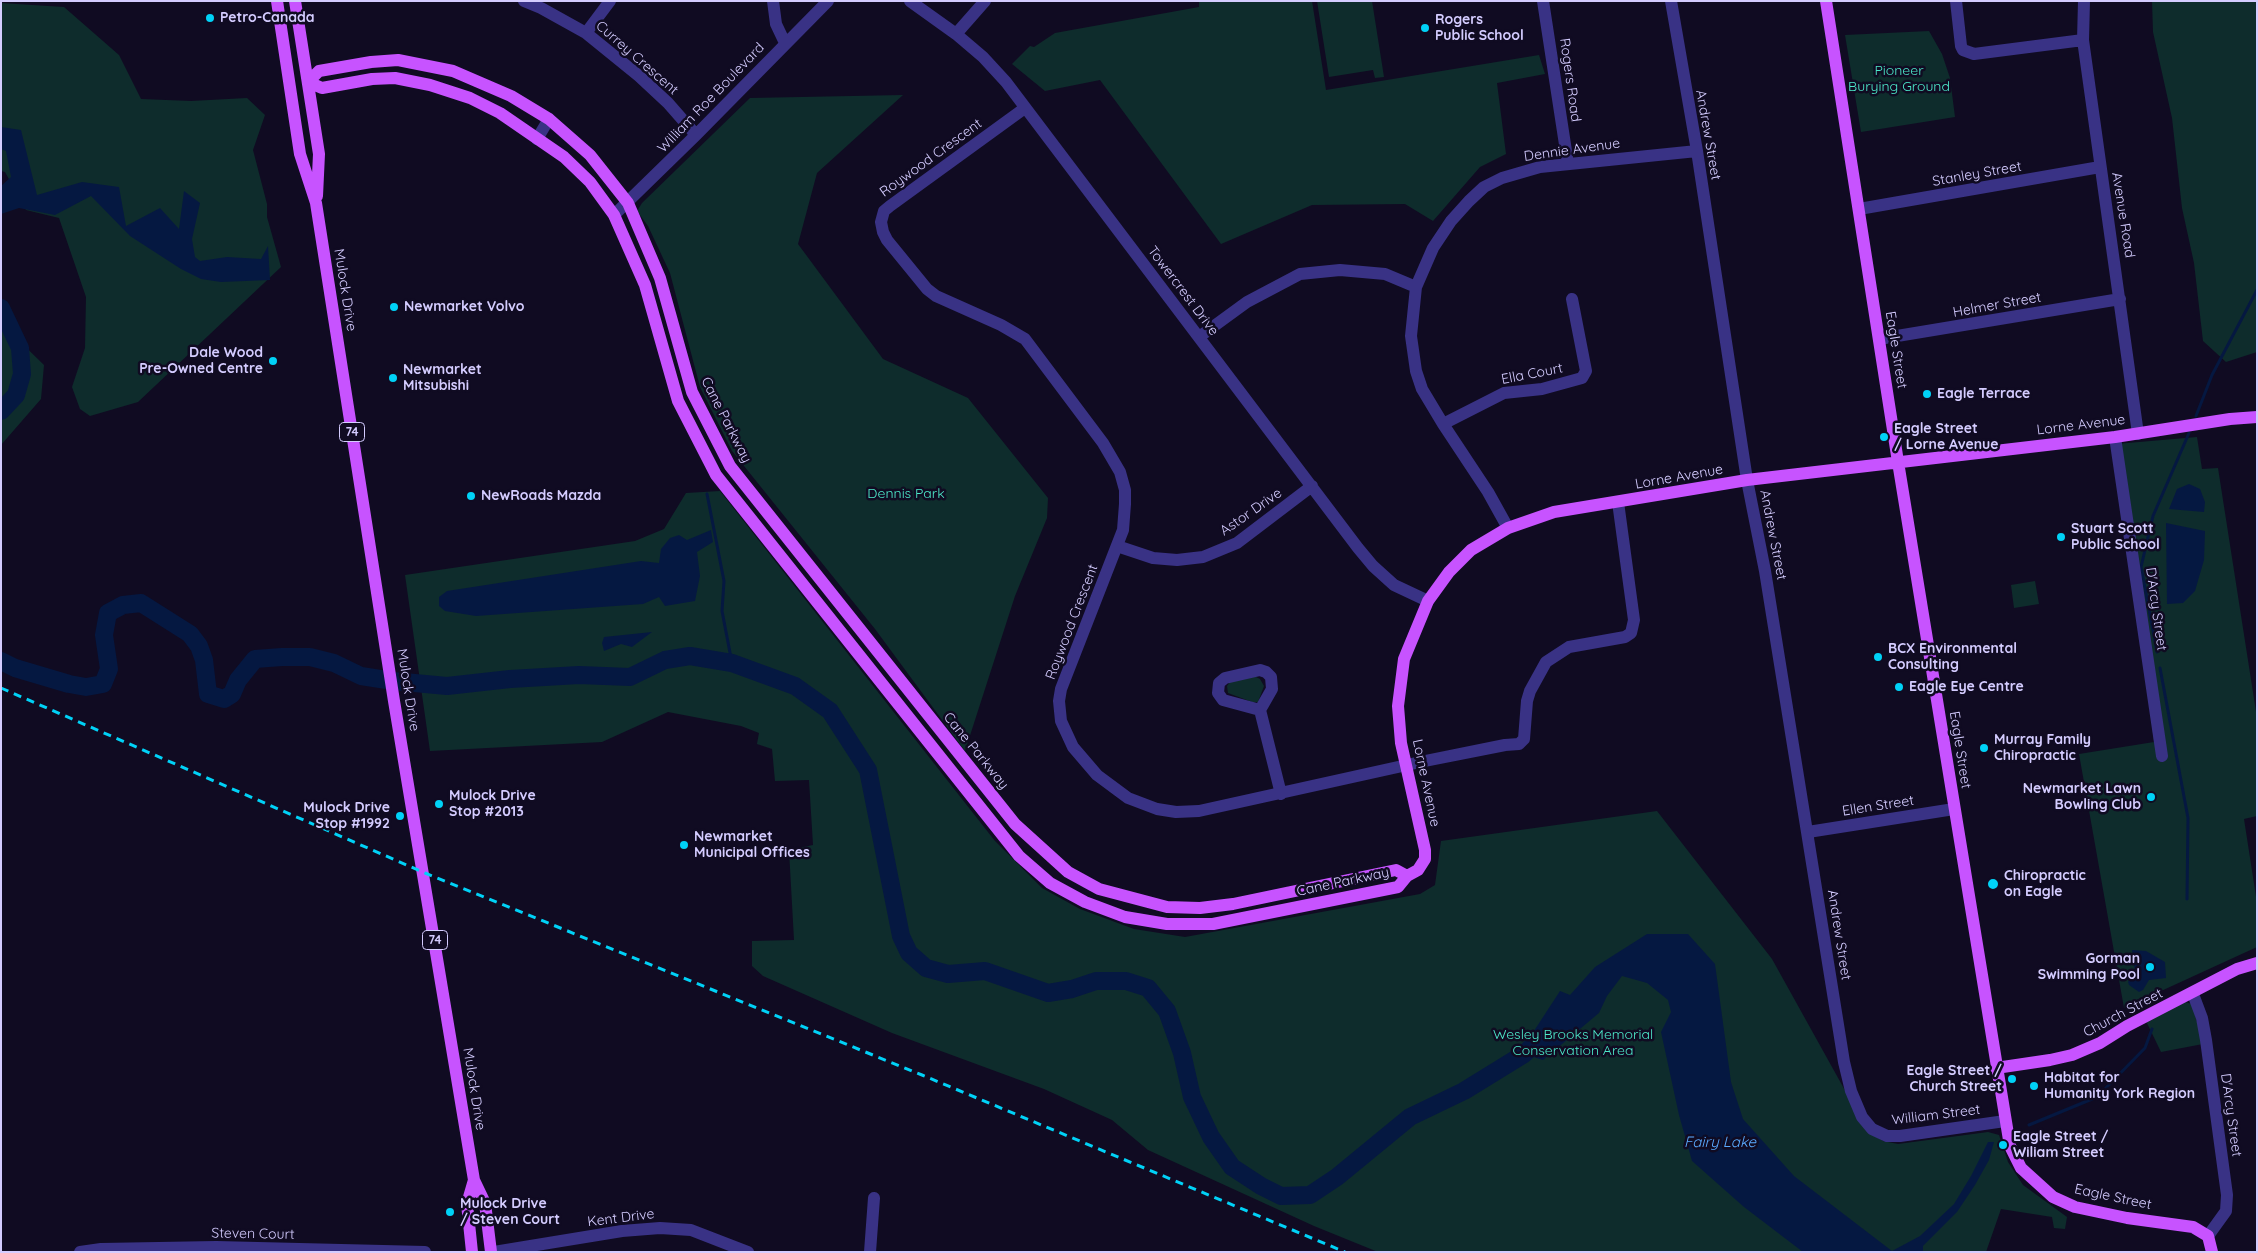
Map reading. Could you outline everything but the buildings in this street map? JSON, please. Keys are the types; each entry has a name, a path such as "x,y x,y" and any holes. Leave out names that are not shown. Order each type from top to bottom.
{"main road":[{"name":"Mulock Drive","path":"277,1 300,154 316,203 394,701 474,1180 485,1203 492,1252"},
{"name":"Mulock Drive","path":"295,1 319,154 316,203"},
{"name":"Eagle Street","path":"1826,1 1898,462 2010,1146 2021,1168 2053,1197 2075,1207 2119,1216 2193,1227 2208,1236"},
{"name":"Cane Parkway","path":"398,60 453,71 511,96 549,119 590,155 628,203 660,278 692,392 730,466 1015,824 1068,872 1099,889 1167,907 1200,908 1233,904 1396,870 1407,876 1398,886 1213,924 1167,924 1124,917 1085,902 1050,883 1019,856 716,475 678,400 645,285 614,215 590,182 564,157 500,113 470,98 430,85 395,78 372,79 322,88 308,82 319,71 371,62 398,60"},
{"name":"Lorne Avenue","path":"1407,876 1418,870 1425,859 1425,850 1401,743 1398,706 1404,659 1428,600 1449,572 1471,550 1508,528 1554,512 1747,480 2115,437 2230,419 2257,417"},
{"name":"Church Street","path":"1996,1068 2072,1055 2100,1043 2127,1026 2237,969 2257,963"},
{"name":"Mulock Drive","path":"472,1252 467,1204 474,1180"},
{"path":"2208,1236 2212,1252"}],"street":[{"name":"Currey Crescent","path":"524,1 541,8 586,33 639,76 696,135"},
{"path":"586,33 610,1"},
{"path":"773,1 776,24 785,43"},
{"name":"William Roe Boulevard","path":"614,215 828,1"},
{"name":"Towercrest Drive","path":"910,1 956,34 994,69 1373,566 1394,584 1428,600"},
{"path":"956,34 985,1"},
{"name":"Rogers Road","path":"1543,1 1568,164"},
{"name":"Andrew Street","path":"1671,1 1697,151 1747,480 1765,571 1847,1074"},
{"path":"1956,1 1960,46 1963,50 1974,54 2083,40"},
{"name":"Avenue Road","path":"2084,1 2083,40 2138,434"},
{"name":"Cane Parkway","path":"289,86 308,82"},
{"name":"Roywood Crescent","path":"1025,108 890,206 882,216 882,232 926,289 936,296 1001,325 1024,339 1104,443 1120,472 1125,490 1125,517 1117,546 1061,689 1059,701 1060,721 1073,747 1108,784 1128,798 1157,809 1176,812 1199,811 1406,765 1505,745 1519,744 1524,739 1527,701 1530,691 1551,656 1569,647 1626,637 1630,633 1634,620 1618,502"},
{"path":"537,139 549,119"},
{"name":"Dennie Avenue","path":"1508,528 1488,492 1422,389 1412,351 1412,322 1416,286 1433,248 1451,221 1484,187 1502,178 1540,167 1697,151"},
{"name":"Stanley Street","path":"1859,209 2100,167"},
{"path":"1199,337 1247,302 1300,274 1340,270 1385,274 1416,286"},
{"name":"Ella Court","path":"1443,424 1504,393 1542,388 1582,378 1586,371 1572,299"},
{"name":"Helmer Street","path":"1879,339 1958,328 2120,299"},
{"name":"D'Arcy Street","path":"2115,437 2162,756"},
{"name":"Astor Drive","path":"1117,546 1153,558 1177,560 1203,557 1237,543 1312,486"},
{"path":"1260,710 1281,794"},
{"name":"Ellen Street","path":"1808,832 1954,809"},
{"name":"D'Arcy Street","path":"2192,994 2202,1018 2206,1040 2227,1195 2226,1211 2208,1236"},
{"name":"William Street","path":"1847,1074 1862,1117 1872,1129 1887,1136 1900,1136 2005,1122"},
{"path":"870,1252 874,1198"},
{"name":"Kent Drive","path":"492,1252 622,1231 660,1228 691,1230 748,1252"},
{"name":"Steven Court","path":"80,1252 110,1249 216,1247 425,1252"}],"green space":[{"path":"1199,1 1312,1 1326,90 1539,55 1545,74 1497,83 1506,154 1480,167 1433,221 1405,204 1312,205 1221,244 1100,80 1045,91 1012,64 1030,46 1034,47 1055,33 1199,7"},
{"path":"1317,1 1372,1 1384,77 1375,78 1373,70 1329,77"},
{"path":"2152,1 2257,1 2257,352 2226,362 2203,341 2194,263 2182,208 2172,118 2153,32"},
{"path":"1,3 64,7 119,55 141,99 191,101 247,98 265,115 253,150 267,204 267,217 281,267 138,402 90,416 80,409 72,387 85,348 86,297 59,218 26,210 5,172 1,171"},
{"name":"Pioneer Burying Ground","path":"1929,31 1942,54 1950,78 1955,117 1861,132 1845,35"},
{"name":"Dennis Park","path":"903,95 817,173 798,244 883,359 968,398 1048,498 1047,518 1015,596 965,751 875,629 732,451 700,387 670,273 648,226 637,211 642,203 750,98"},
{"path":"1,323 44,365 41,399 1,445"},
{"path":"2197,437 2202,469 2218,468 2257,718 2257,816 2244,819 2257,903 2257,947 2124,1008 2079,754 2154,742 2116,444"},
{"name":"Wesley Brooks Memorial Conservation Area","path":"720,491 995,841 1042,888 1080,909 1134,929 1185,937 1420,894 1435,885 1441,841 1657,811 1772,959 1867,1130 1883,1141 1898,1144 1988,1132 1999,1135 2008,1162 2023,1185 2067,1217 2065,1229 2054,1228 2052,1217 2001,1209 1986,1252 1378,1252 1314,1226 1148,1150 1112,1120 1044,1089 892,1033 763,976 752,966 752,941 794,940 789,850 813,845 809,780 775,781 772,749 757,744 759,733 741,726 668,712 602,742 430,751 405,575 635,541 664,529 686,493"},
{"path":"2035,581 2039,604 2014,608 2011,585"},
{"path":"1254,676 1260,679 1264,686 1258,702 1252,702 1228,693 1227,686 1230,682"},
{"path":"2182,1001 2192,1004 2203,1044 2161,1052 2146,1021"}],"water":[{"path":"1,127 21,130 37,195 82,182 119,187 126,226 160,208 179,229 184,191 200,203 192,239 195,257 200,261 227,257 261,259 268,246 270,280 221,282 201,279 181,269 130,236 91,196 55,215 19,208 1,214 1,186 11,177 6,151 1,149"},
{"path":"2189,484 2200,489 2205,502 2204,512 2169,509 2177,489"},
{"path":"2166,523 2205,531 2204,560 2195,591 2183,603 2167,604"},
{"path":"711,530 713,542 697,552 700,576 695,601 665,606 659,597 643,604 476,616 445,611 439,606 439,597 447,591 641,561 659,563 661,549 670,538 679,535 687,540"},
{"path":"652,632 632,647 621,644 604,651 602,643 604,637"},
{"name":"Fairy Lake","path":"1647,934 1688,934 1715,964 1731,1082 1743,1119 1794,1176 1892,1251 1920,1236 1954,1204 1988,1142 1994,1142 1989,1160 1975,1185 1957,1212 1923,1246 1923,1252 1803,1252 1744,1207 1692,1161 1679,1115 1661,1032 1671,1012 1668,1000 1647,983 1622,976 1607,996 1599,1013 1543,1060 1524,1054 1530,1037 1560,991 1570,995 1595,967"},
{"name":"Gorman Swimming Pool","path":"2132,950 2146,951 2165,962 2166,978 2149,980 2143,990 2139,992 2129,985 2128,982 2135,972"}],"waterway":[{"path":"2196,416 2212,375 2257,290"},
{"path":"1,308 20,348 22,374 16,395 1,411"},
{"path":"2157,652 2141,567 2153,516 2189,433"},
{"path":"707,494 724,581 722,611 732,663"},
{"path":"1,661 15,668 69,684 86,687 103,684 109,669 104,635 108,613 123,605 141,603 190,634 199,646 204,660 208,694 224,699 232,694 238,680 255,659 282,657 310,657 334,663 361,676 447,686 510,679 579,675 630,677 665,660 690,656 732,663 795,686 830,711 868,770 901,936 909,953 926,968 948,974 985,971 1048,993 1072,989 1096,981 1126,981 1148,988 1167,1011 1182,1053 1192,1097 1211,1137 1232,1167 1261,1186 1281,1196 1310,1195 1337,1177 1410,1117 1464,1091 1524,1054 1541,1038"},
{"path":"2160,668 2188,818 2187,899"},
{"path":"2029,1125 2097,1097 2145,1048 2152,1029"}],"railway":[{"path":"1,688 425,873 922,1075 1345,1252"}],"place":[{"name":"Petro-Canada","path":"210,18"},
{"name":"Rogers Public School","path":"1425,28"},
{"name":"Newmarket Volvo","path":"394,307"},
{"name":"Dale Wood Pre-Owned Centre","path":"273,361"},
{"name":"Newmarket Mitsubishi","path":"393,378"},
{"name":"Eagle Terrace","path":"1927,394"},
{"name":"Eagle Street / Lorne Avenue","path":"1884,437"},
{"name":"NewRoads Mazda","path":"471,496"},
{"name":"Stuart Scott Public School","path":"2061,537"},
{"name":"BCX Environmental Consulting","path":"1878,657"},
{"name":"Eagle Eye Centre","path":"1899,687"},
{"name":"Murray Family Chiropractic","path":"1984,748"},
{"name":"Newmarket Lawn Bowling Club","path":"2151,797"},
{"name":"Mulock Drive Stop #2013","path":"439,804"},
{"name":"Mulock Drive Stop #1992","path":"400,816"},
{"name":"Newmarket Municipal Offices","path":"684,845"},
{"name":"Chiropractic on Eagle","path":"1993,884"},
{"name":"Gorman Swimming Pool","path":"2150,967"},
{"name":"Eagle Street / Church Street","path":"2012,1079"},
{"name":"Habitat for Humanity York Region","path":"2034,1086"},
{"name":"Eagle Street / Wiliam Street","path":"2003,1145"},
{"name":"Mulock Drive / Steven Court","path":"450,1212"}]}
